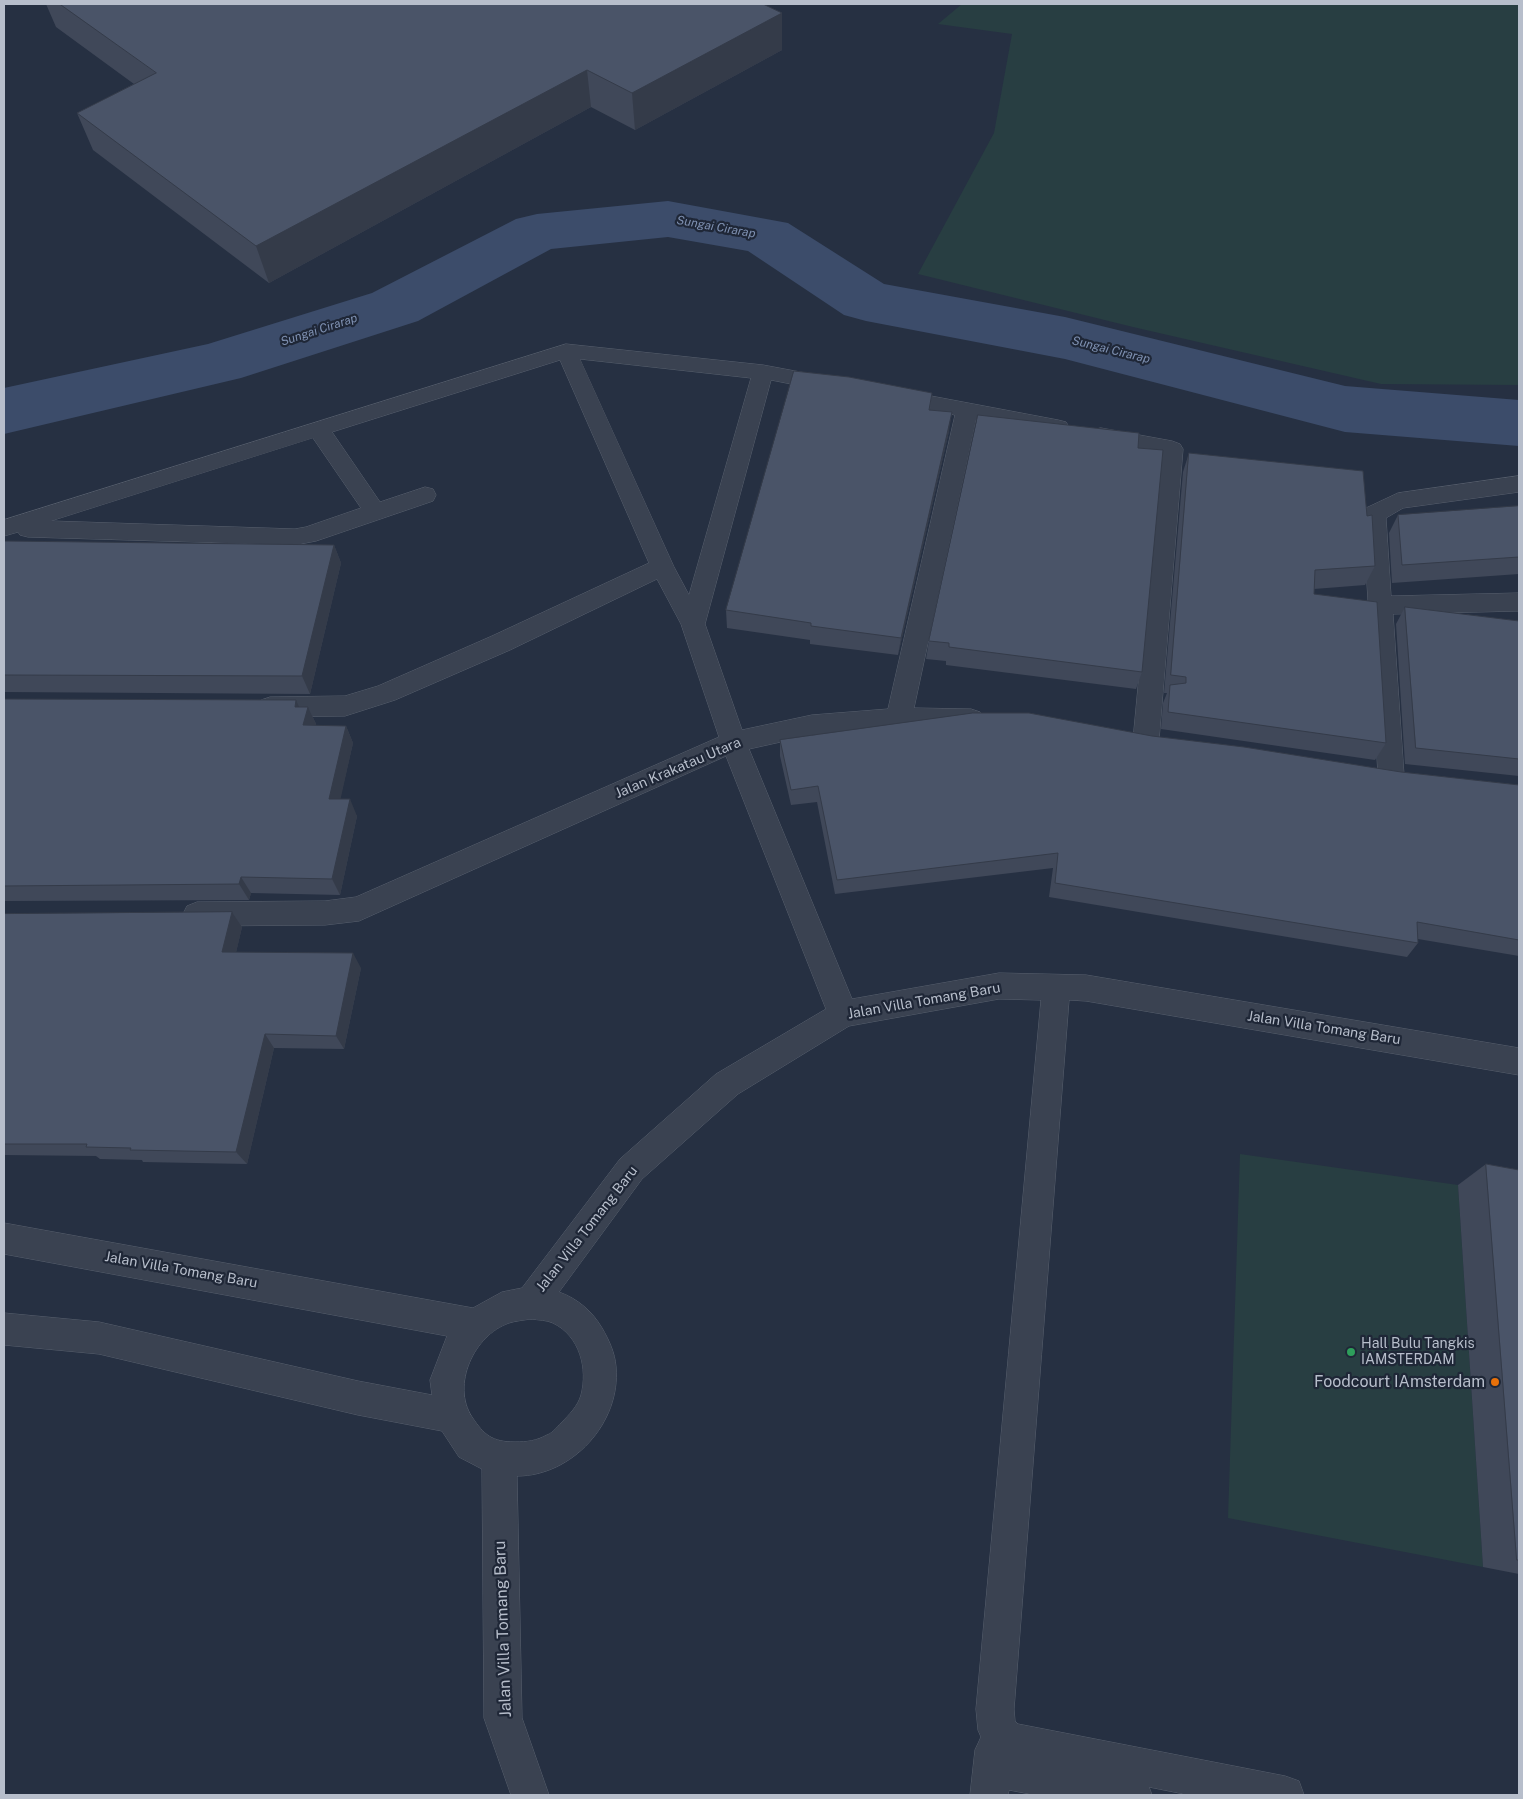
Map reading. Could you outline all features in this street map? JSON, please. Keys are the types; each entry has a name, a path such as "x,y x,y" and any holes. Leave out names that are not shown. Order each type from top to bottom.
{"street":[{"path":"566,350 662,567 693,624 733,742 798,897 843,1014"},
{"path":"5,528 566,350 763,372 967,409 1172,449 1146,740"},
{"path":"693,624 763,372"},
{"path":"899,718 967,409"},
{"path":"318,429 376,513"},
{"path":"1391,775 1374,514 1398,501 1519,484"},
{"path":"5,528 295,537 308,535 425,495"},
{"path":"249,707 346,706 386,693 501,643 662,567"},
{"path":"1381,605 1519,602"},
{"name":"Jalan Krakatau Utara","path":"169,914 325,913 359,909 733,742 812,725 899,718 999,718"},
{"path":"1121,735 1173,744"},
{"name":"Jalan Villa Tomang Baru","path":"531,1303 631,1169 728,1084 843,1014 1000,986 1086,988 1519,1061"},
{"path":"1056,988 995,1709 997,1730 990,1782 1133,1795"},
{"name":"Jalan Villa Tomang Baru","path":"4,1238 476,1325"},
{"path":"531,1303 560,1308 582,1326 596,1351 600,1368 597,1399 583,1425 561,1447 531,1459 499,1459 471,1445 452,1416 447,1380 457,1350 476,1325 502,1308 531,1303"},
{"path":"4,1329 98,1338 358,1398 452,1416"},
{"name":"Jalan Villa Tomang Baru","path":"499,1459 503,1718 530,1795"},
{"path":"997,1730 1008,1741 1284,1795"}],"green space":[{"path":"962,4 1519,4 1519,385 1381,384 1133,327 918,274 994,133 1012,34 938,24"},
{"name":"Hall Bulu Tangkis IAMSTERDAM","path":"1240,1154 1458,1185 1483,1567 1228,1518"}],"building":[{"path":"60,4 763,4 782,13 632,93 587,70 256,246 77,113 156,73"},
{"path":"794,371 849,377 932,393 929,410 952,412 901,638 811,626 811,623 726,610"},
{"path":"978,415 1139,433 1138,448 1163,450 1142,672 949,647 949,643 929,641"},
{"path":"1189,453 1363,471 1367,516 1372,515 1375,566 1315,570 1314,594 1377,602 1386,743 1168,712 1170,685 1186,683 1186,677 1171,675"},
{"path":"1519,506 1519,557 1402,565 1398,515"},
{"path":"4,541 334,545 302,676 4,675"},
{"path":"1405,607 1519,621 1519,759 1416,748"},
{"path":"4,699 296,700 295,707 308,707 303,725 346,726 329,799 350,799 332,879 241,877 239,884 4,886"},
{"path":"973,713 1029,713 1152,736 1244,747 1401,772 1519,785 1519,940 1417,922 1418,943 1055,883 1058,853 837,880 818,786 791,790 780,740"},
{"path":"232,912 222,952 353,953 336,1036 265,1034 236,1152 130,1150 131,1148 86,1147 87,1144 4,1144 4,914"},
{"path":"1486,1164 1519,1170 1519,1560 1517,1560"}],"waterway":[{"name":"Sungai Cirarap","path":"4,411 218,363 395,307 537,232 668,219 766,236 866,301 1065,338 1345,409 1519,423"}],"place":[{"name":"Hall Bulu Tangkis IAMSTERDAM","path":"1351,1352"},
{"name":"Foodcourt IAmsterdam","path":"1495,1382"}]}
